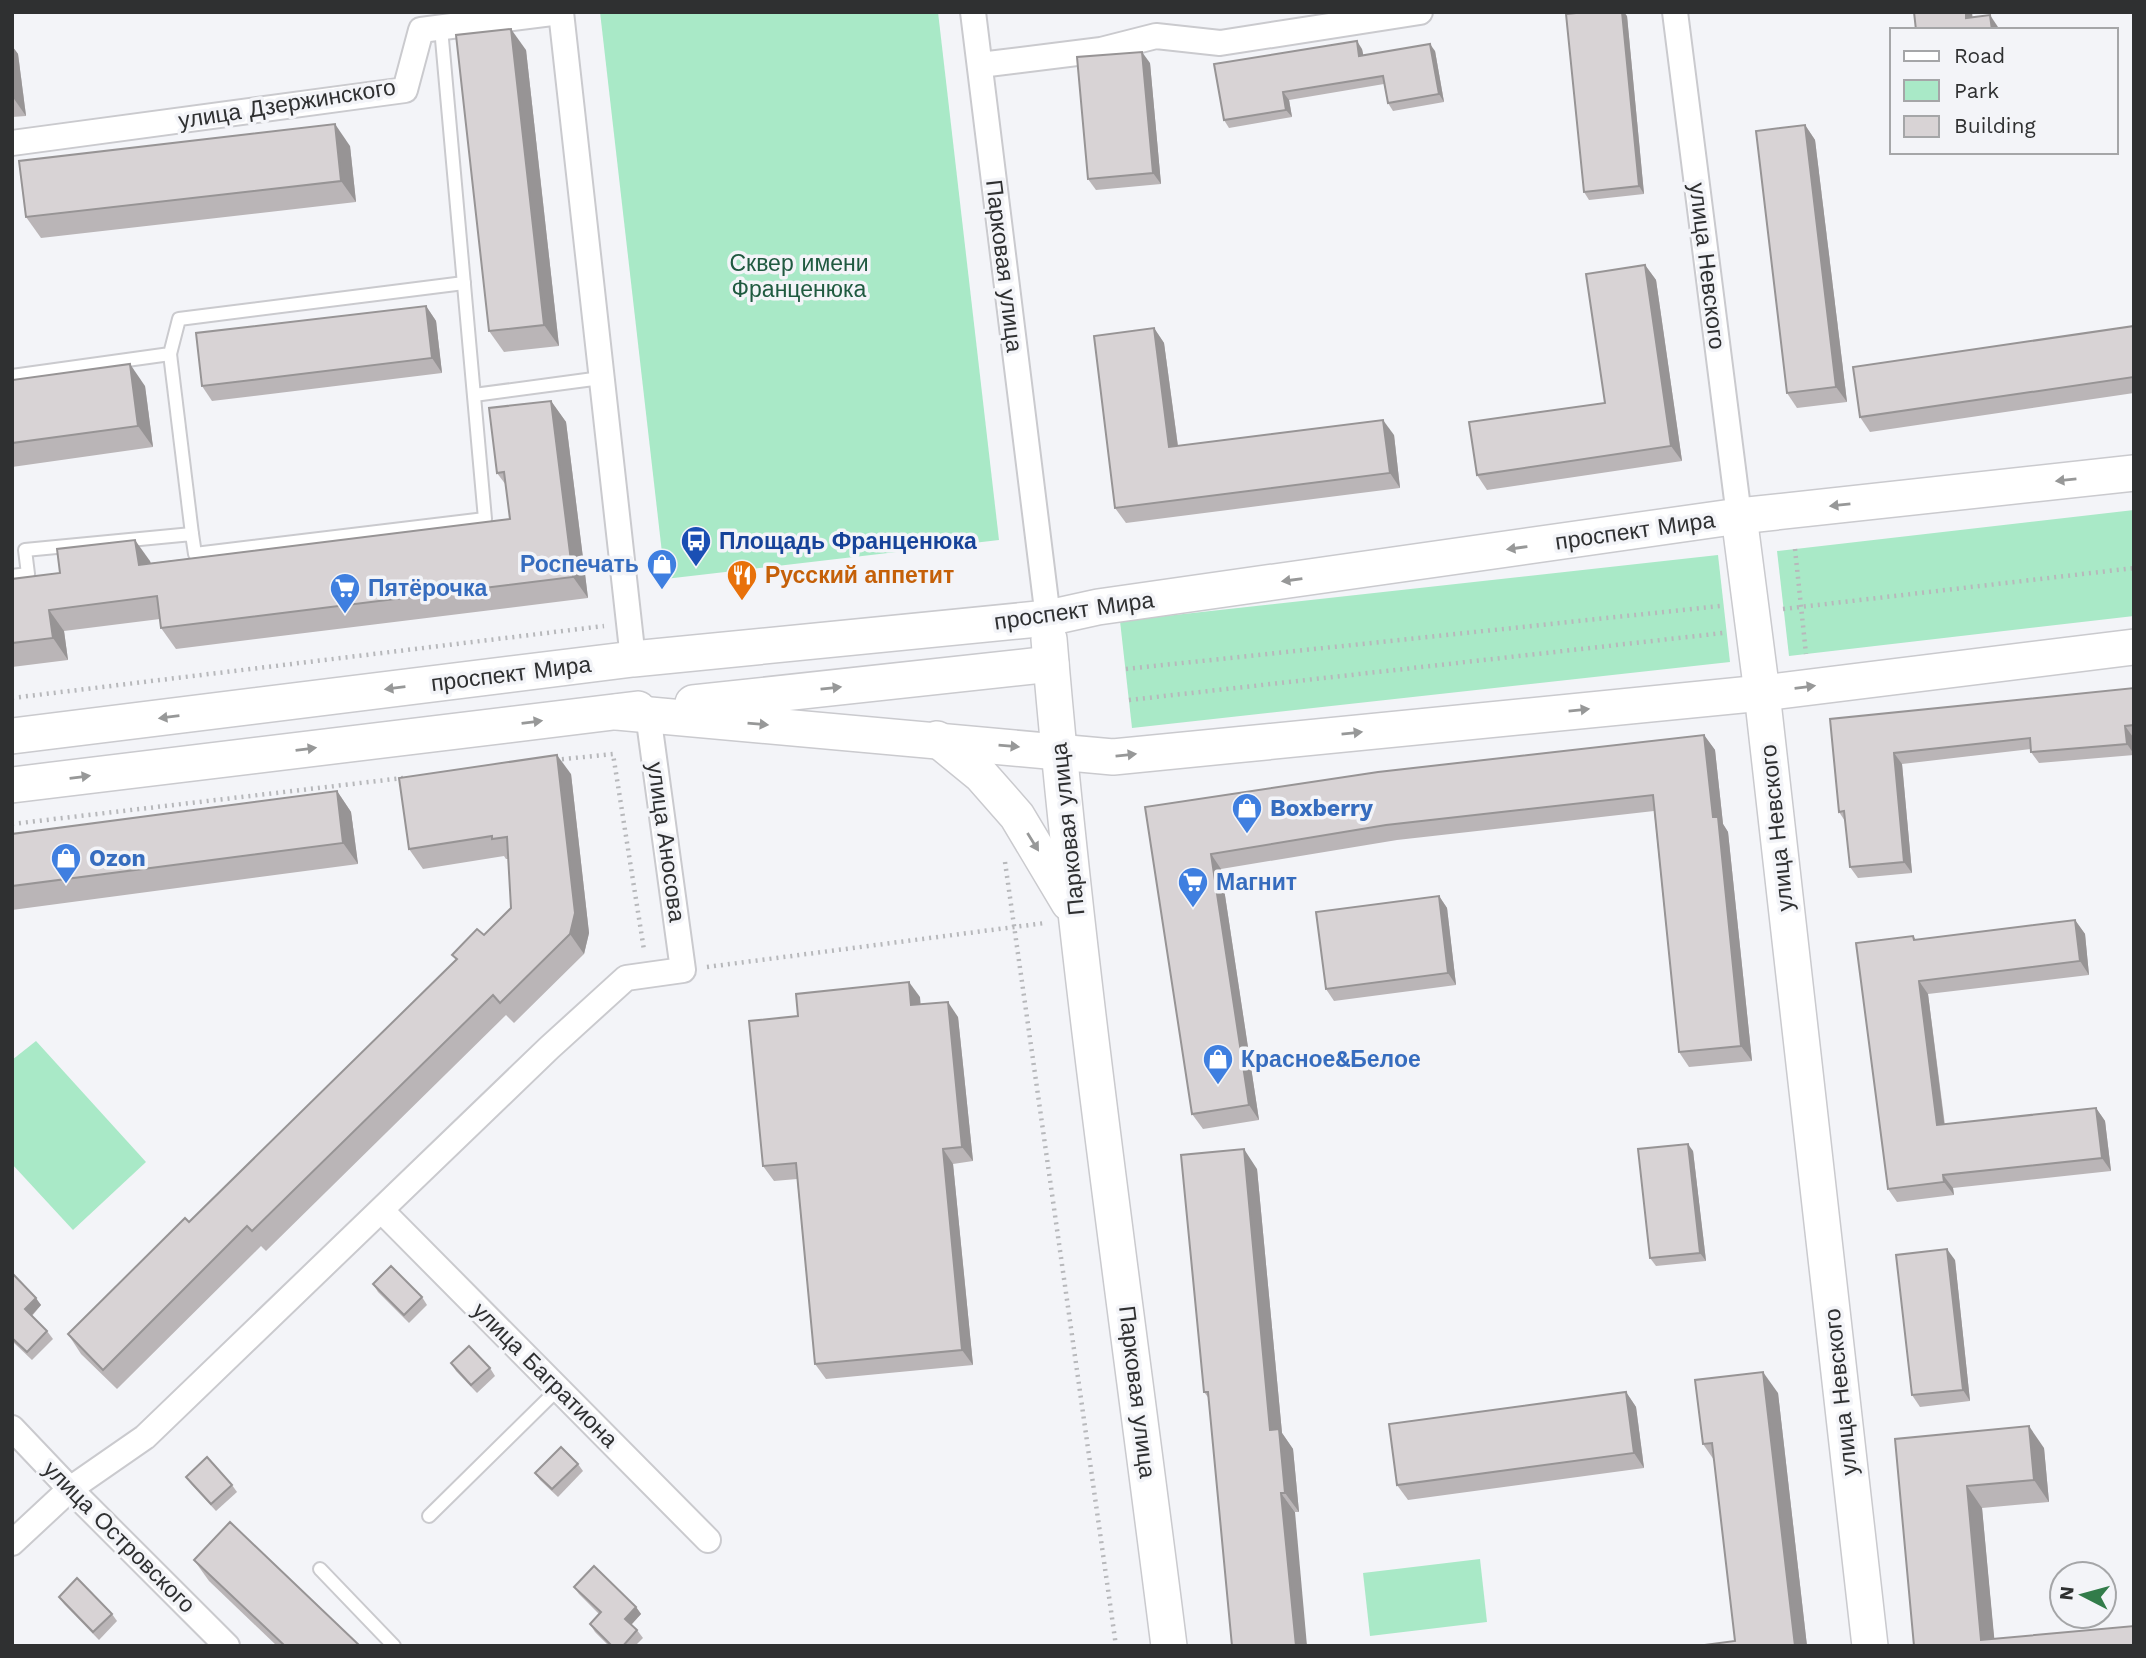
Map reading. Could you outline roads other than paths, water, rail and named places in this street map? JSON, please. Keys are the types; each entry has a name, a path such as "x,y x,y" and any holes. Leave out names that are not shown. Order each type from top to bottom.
{"main road":[{"name":"проспект Мира","path":"12,736 633,659 1048,618 1098,607 1739,516 2134,472"},
{"name":"улица Невского","path":"1739,516 1762,692 1870,1646"},
{"name":"Парковая улица","path":"1048,618 1058,750 1077,919 1169,1646"},
{"name":"проспект Мира","path":"632,713 1113,757 1762,692 2134,647"},
{"name":"проспект Мира","path":"12,785 1051,663"},
{"path":"937,739 981,775 1017,816 1077,919"}],"street":[{"name":"улица Дзержинского","path":"12,143 405,90 421,30 561,12"},
{"path":"561,12 633,659"},
{"name":"Парковая улица","path":"973,12 1048,618"},
{"path":"980,65 1101,50 1156,36 1220,43 1420,12"},
{"name":"улица Невского","path":"1675,12 1739,516"},
{"name":"улица Аносова","path":"382,1211 549,1048 626,978 683,970 632,713"},
{"path":"12,1543 70,1489 145,1437 382,1211"},
{"name":"улица Багратиона","path":"382,1211 708,1540"},
{"name":"улица Островского","path":"12,1428 227,1646"}],"lane":[{"path":"441,28 464,283 485,519 195,554 170,354 179,318 464,283"},
{"path":"12,376 170,354"},
{"path":"474,395 601,378"},
{"path":"12,576 28,574 25,550 192,534"},
{"path":"429,1516 558,1389"},
{"path":"320,1569 394,1646"}],"place":[{"name":"Площадь Франценюка","path":"696,568"},
{"name":"Роспечать","path":"662,591"},
{"name":"Русский аппетит","path":"742,602"},
{"name":"Пятёрочка","path":"345,615"},
{"name":"Boxberry","path":"1247,835"},
{"name":"Ozon","path":"66,885"},
{"name":"Магнит","path":"1193,909"},
{"name":"Красное&Белое","path":"1218,1086"}],"park label":[{"name":"Сквер имени Франценюка","path":"799,276"}]}
